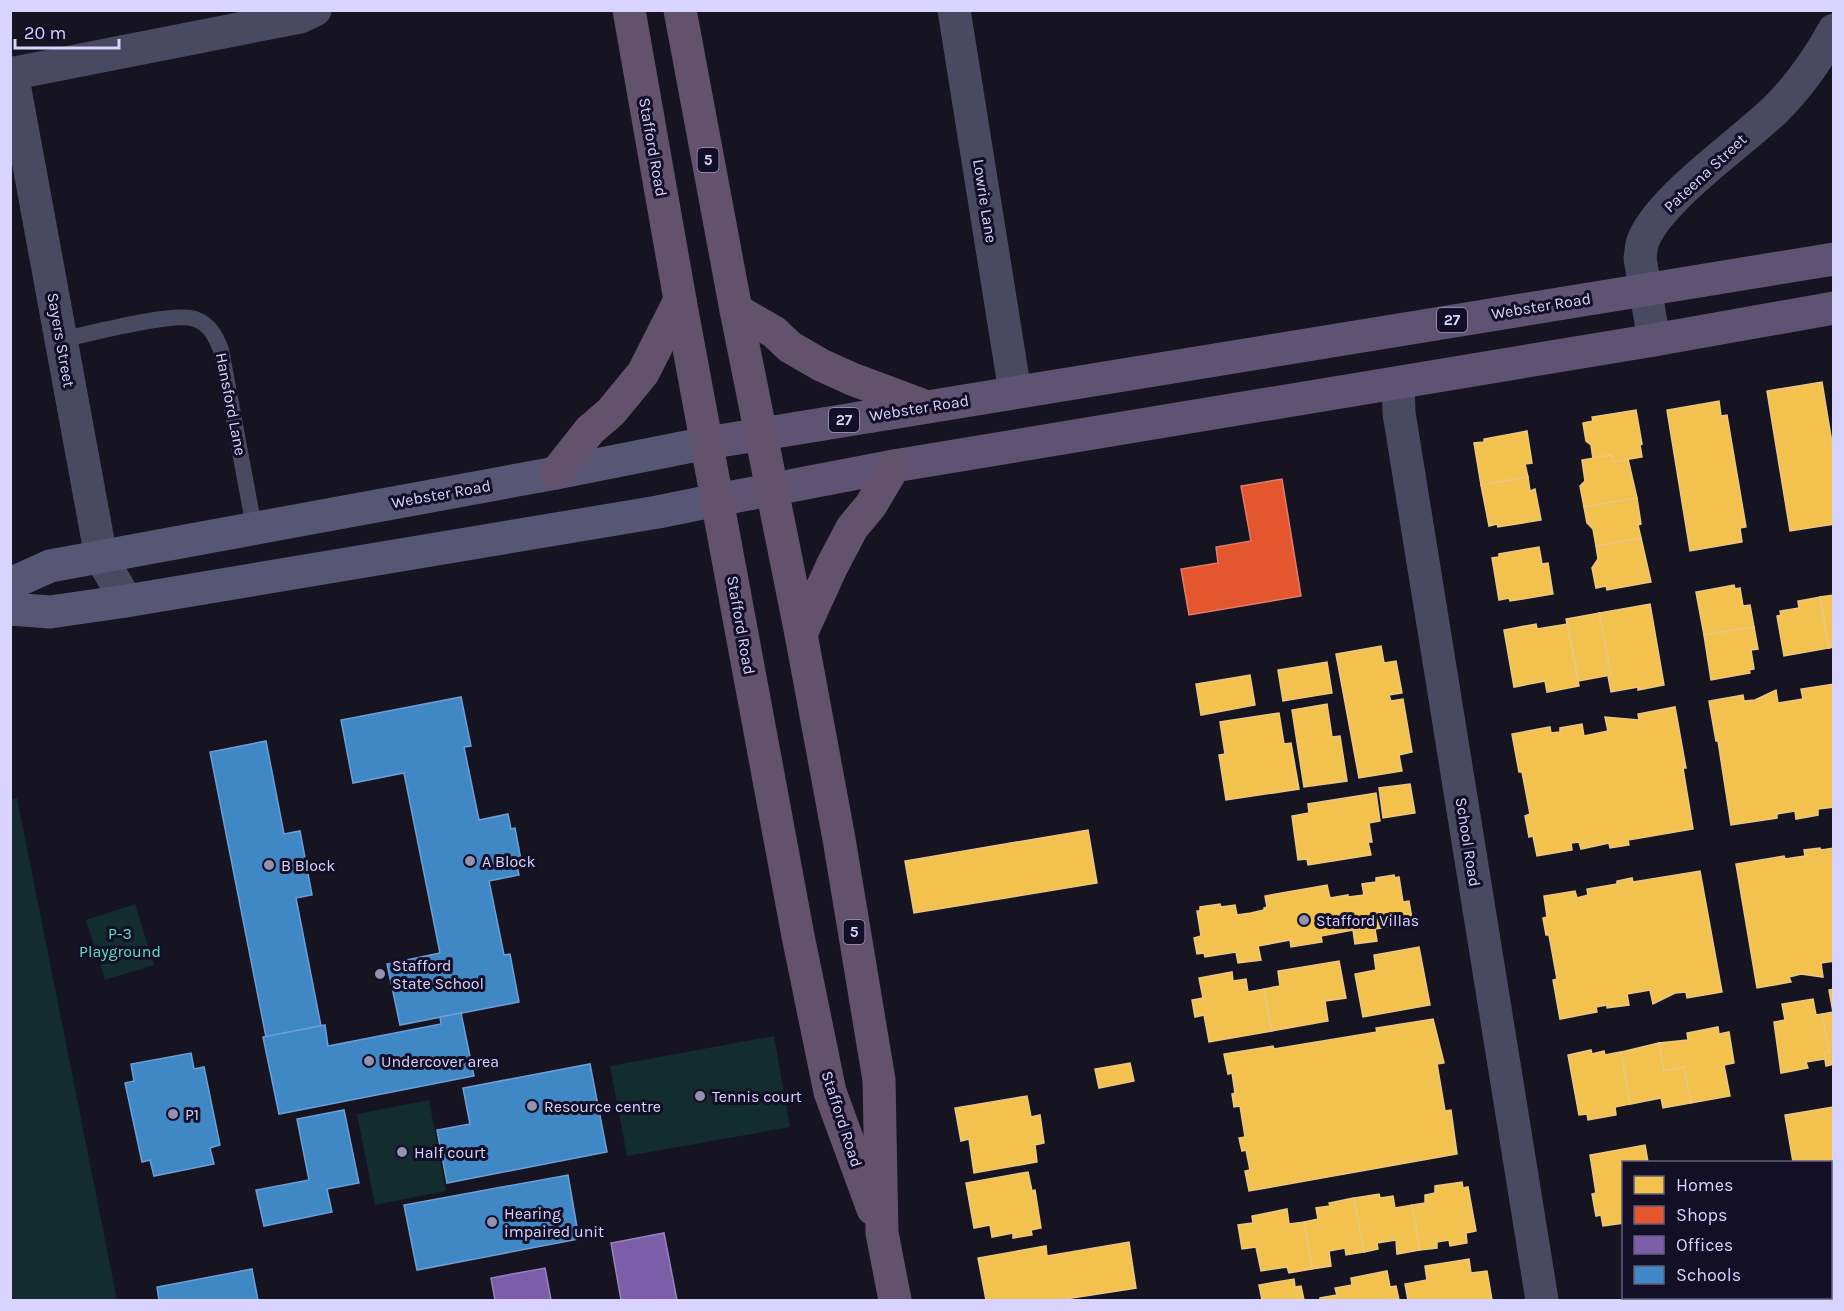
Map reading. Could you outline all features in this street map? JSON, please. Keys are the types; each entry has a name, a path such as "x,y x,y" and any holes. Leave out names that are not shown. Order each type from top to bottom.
{"highway":[{"name":"Stafford Road","path":"629,10 706,443 798,936 830,1092 882,1233 895,1300"},
{"name":"Stafford Road","path":"680,10 839,838 879,1080 882,1233"},
{"path":"556,473 590,430 611,412 643,373 680,300"},
{"path":"736,310 774,332 790,347 821,365 927,407"},
{"path":"801,634 852,528 871,505 894,466"}],"main road":[{"name":"Webster Road","path":"10,584 50,566 556,473 706,443 1833,259"},
{"path":"10,609 50,612 126,601 658,512 894,466 1654,340 1833,308"}],"street":[{"path":"11,74 300,17 315,10"},
{"name":"Lowrie Lane","path":"954,10 1015,392"},
{"name":"Pateena Street","path":"1654,340 1640,258 1641,245 1648,230 1676,196 1802,81 1833,30"},
{"name":"Sayers Street","path":"11,74 101,556 126,601"},
{"name":"School Road","path":"1398,383 1399,413 1542,1300"}],"lane":[{"name":"Hansford Lane","path":"61,340 177,316 197,319 208,327 221,350 254,527"}],"green space":[{"path":"17,798 117,1300 11,1300 10,800"},
{"name":"P-3 Playground","path":"135,904 154,965 105,980 86,920"},
{"name":"Tennis court","path":"774,1036 790,1127 627,1156 610,1066"},
{"name":"Half court","path":"429,1100 446,1191 375,1205 357,1114"}],"building: Homes":[{"path":"1822,382 1834,455 1834,524 1790,531 1767,391"},
{"path":"1719,401 1721,416 1727,415 1746,527 1740,528 1742,542 1690,551 1667,410"},
{"path":"1636,410 1642,457 1613,462 1611,455 1593,459 1591,445 1586,441 1583,423 1593,421 1592,417"},
{"path":"1527,431 1532,463 1525,464 1528,477 1481,485 1474,443"},
{"path":"1611,455 1613,462 1628,459 1637,498 1584,507 1580,486 1585,481 1582,460"},
{"path":"1528,477 1530,491 1535,489 1541,520 1498,527 1497,524 1489,526 1481,485"},
{"path":"1637,498 1641,538 1596,546 1593,529 1587,523 1584,507"},
{"path":"1641,538 1651,582 1607,590 1606,586 1596,588 1592,568 1598,559 1596,546"},
{"path":"1539,547 1542,564 1548,563 1553,594 1510,601 1509,598 1499,600 1492,558 1499,557 1499,554"},
{"path":"1734,585 1735,589 1740,588 1743,606 1750,605 1754,627 1704,635 1696,592"},
{"path":"1834,595 1834,647 1829,648 1820,597"},
{"path":"1820,597 1829,648 1784,656 1777,616 1781,615 1780,611 1799,608 1798,601"},
{"path":"1650,604 1664,685 1611,692 1608,676 1611,675 1599,613"},
{"path":"1599,613 1611,675 1579,681 1566,619"},
{"path":"1536,624 1537,629 1567,624 1579,686 1547,692 1545,681 1514,687 1504,630"},
{"path":"1754,627 1758,649 1751,650 1754,669 1749,670 1750,673 1711,680 1704,635"},
{"path":"1381,646 1384,663 1396,661 1402,693 1389,695 1391,701 1403,699 1412,752 1399,755 1402,771 1359,778 1336,654"},
{"path":"1327,662 1332,693 1283,701 1278,670"},
{"path":"1250,675 1255,705 1201,715 1196,684"},
{"path":"1834,684 1834,807 1818,809 1818,815 1796,819 1795,811 1777,814 1777,818 1731,825 1718,741 1716,741 1709,701 1743,695 1744,701 1755,700 1776,690 1778,703 1803,699 1801,689"},
{"path":"1327,704 1332,737 1340,736 1347,781 1304,787 1292,710"},
{"path":"1675,707 1686,768 1683,768 1693,829 1628,840 1629,845 1610,848 1609,843 1581,849 1579,842 1571,843 1572,850 1537,856 1533,836 1529,837 1525,816 1530,814 1512,734 1550,727 1551,733 1560,732 1560,728 1582,724 1584,736 1608,731 1605,717 1639,720 1638,714"},
{"path":"1279,713 1284,744 1291,743 1299,789 1226,800 1219,755 1225,754 1220,722"},
{"path":"1410,784 1415,813 1383,818 1379,788"},
{"path":"1376,793 1380,821 1369,823 1372,842 1368,842 1371,855 1308,865 1307,859 1298,860 1292,816 1309,813 1308,804"},
{"path":"1088,830 1097,883 914,913 905,861"},
{"path":"1820,848 1821,850 1834,848 1834,961 1821,963 1823,977 1801,974 1789,977 1791,982 1757,988 1736,864 1784,856 1785,859 1805,856 1804,850"},
{"path":"1700,871 1722,992 1687,998 1686,992 1675,993 1653,1004 1650,990 1627,994 1629,1005 1596,1007 1597,1012 1560,1019 1553,980 1557,979 1549,935 1546,935 1543,918 1547,917 1544,896 1575,891 1577,898 1588,895 1587,889 1617,884 1617,881 1632,878 1633,882"},
{"name":"Stafford Villas","path":"1394,875 1395,878 1399,877 1403,902 1409,901 1412,919 1406,920 1406,924 1375,929 1377,941 1355,944 1353,930 1321,936 1322,942 1291,947 1290,940 1258,946 1261,960 1238,963 1236,952 1205,957 1204,953 1197,954 1194,938 1201,936 1197,911 1200,911 1200,907 1220,904 1221,907 1235,905 1237,915 1251,913 1267,907 1265,896 1327,885 1330,898 1364,895 1362,884 1376,882 1376,878"},
{"path":"1419,947 1430,1005 1363,1017 1355,974 1376,970 1374,955"},
{"path":"1339,961 1346,998 1325,1001 1328,1021 1272,1031 1264,989 1280,986 1278,971"},
{"path":"1232,972 1233,981 1246,979 1248,992 1264,989 1272,1031 1209,1042 1204,1015 1195,1017 1192,1000 1203,998 1199,978"},
{"path":"1834,989 1834,1064 1826,1066 1824,1053 1829,1052 1822,1014 1833,1012 1829,990"},
{"path":"1813,999 1816,1015 1822,1014 1829,1052 1824,1053 1825,1059 1806,1062 1808,1068 1781,1073 1774,1022 1785,1020 1782,1004"},
{"path":"1433,1019 1444,1063 1437,1064 1445,1111 1451,1110 1457,1154 1249,1191 1245,1171 1250,1170 1246,1150 1242,1151 1239,1138 1245,1137 1240,1106 1234,1107 1232,1094 1235,1093 1232,1073 1228,1074 1224,1054 1273,1046 1274,1049 1377,1032 1376,1028"},
{"path":"1718,1027 1719,1034 1729,1032 1734,1063 1724,1065 1730,1096 1691,1103 1684,1067 1664,1071 1659,1043 1688,1040 1687,1033"},
{"path":"1659,1043 1664,1071 1684,1067 1691,1103 1663,1108 1661,1098 1630,1104 1621,1052"},
{"path":"1591,1050 1592,1054 1604,1051 1605,1055 1621,1052 1630,1104 1615,1107 1616,1115 1588,1120 1587,1114 1579,1115 1568,1055"},
{"path":"1130,1063 1134,1081 1099,1088 1095,1069"},
{"path":"1027,1096 1031,1117 1040,1115 1044,1143 1035,1145 1037,1162 974,1173 969,1139 961,1141 955,1108"},
{"path":"1834,1107 1834,1189 1832,1190 1832,1161 1793,1161 1785,1115"},
{"path":"1645,1145 1648,1161 1622,1161 1622,1223 1603,1226 1601,1215 1596,1216 1592,1194 1596,1193 1590,1155"},
{"path":"1028,1172 1032,1191 1035,1190 1041,1228 1031,1230 1032,1235 1013,1238 1013,1233 992,1237 990,1225 974,1228 966,1183"},
{"path":"1462,1182 1463,1188 1468,1187 1476,1231 1466,1233 1467,1243 1450,1246 1449,1240 1437,1242 1437,1248 1420,1250 1412,1205 1425,1203 1425,1195 1435,1193 1435,1186"},
{"path":"1379,1194 1380,1198 1393,1196 1395,1208 1412,1205 1420,1250 1397,1254 1396,1240 1377,1243 1378,1249 1364,1252 1354,1198"},
{"path":"1354,1198 1364,1252 1346,1255 1345,1248 1329,1251 1331,1266 1312,1269 1304,1222 1318,1219 1316,1208"},
{"path":"1287,1209 1289,1224 1304,1222 1312,1269 1289,1273 1287,1267 1261,1271 1256,1247 1242,1249 1238,1225 1253,1223 1252,1216"},
{"path":"1832,1210 1834,1210 1834,1254 1832,1254"},
{"path":"1129,1242 1136,1288 1059,1300 986,1300 978,1258 1046,1246 1047,1256"},
{"path":"1832,1254 1834,1254 1834,1300 1826,1300 1832,1299"},
{"path":"1469,1259 1471,1273 1487,1271 1492,1300 1408,1300 1405,1284 1427,1280 1425,1266"},
{"path":"1387,1271 1390,1287 1396,1286 1399,1300 1320,1300 1320,1298 1337,1295 1335,1288 1352,1285 1351,1278"},
{"path":"1294,1279 1295,1287 1301,1286 1304,1300 1262,1300 1259,1285"}],"building: Shops":[{"path":"1282,479 1301,596 1189,615 1181,569 1218,563 1216,547 1251,541 1241,486"}],"building: Offices":[{"path":"664,1233 677,1300 621,1300 611,1243"},
{"path":"545,1268 551,1300 495,1300 491,1278"}],"building: Schools":[{"name":"A Block","path":"461,697 471,746 464,747 479,820 508,814 511,829 515,828 521,860 516,861 519,875 489,881 504,955 510,954 519,1002 400,1025 387,964 440,953 404,773 353,783 341,720"},
{"name":"B Block","path":"266,741 284,834 300,831 312,895 296,898 321,1026 266,1037 210,752"},
{"name":"Undercover area","path":"461,1013 474,1076 279,1114 263,1037 325,1025 328,1046 441,1024 440,1017"},
{"name":"P1","path":"191,1053 194,1069 204,1067 220,1145 210,1148 214,1164 154,1176 150,1160 142,1162 125,1083 134,1081 131,1064"},
{"name":"Resource centre","path":"590,1064 607,1152 447,1183 437,1130 470,1124 463,1088"},
{"path":"344,1110 359,1183 327,1189 332,1212 264,1226 256,1190 309,1180 297,1119"},
{"name":"Hearing impaired unit","path":"568,1175 579,1239 417,1270 404,1205"},
{"path":"252,1269 258,1300 159,1300 157,1287"}],"place":[{"name":"A Block","path":"470,861"},
{"name":"B Block","path":"269,865"},
{"name":"Stafford Villas","path":"1304,920"},
{"name":"Stafford State School","path":"380,974"},
{"name":"Undercover area","path":"369,1061"},
{"name":"Tennis court","path":"700,1096"},
{"name":"Resource centre","path":"532,1106"},
{"name":"P1","path":"173,1114"},
{"name":"Half court","path":"402,1152"},
{"name":"Hearing impaired unit","path":"492,1222"}]}
